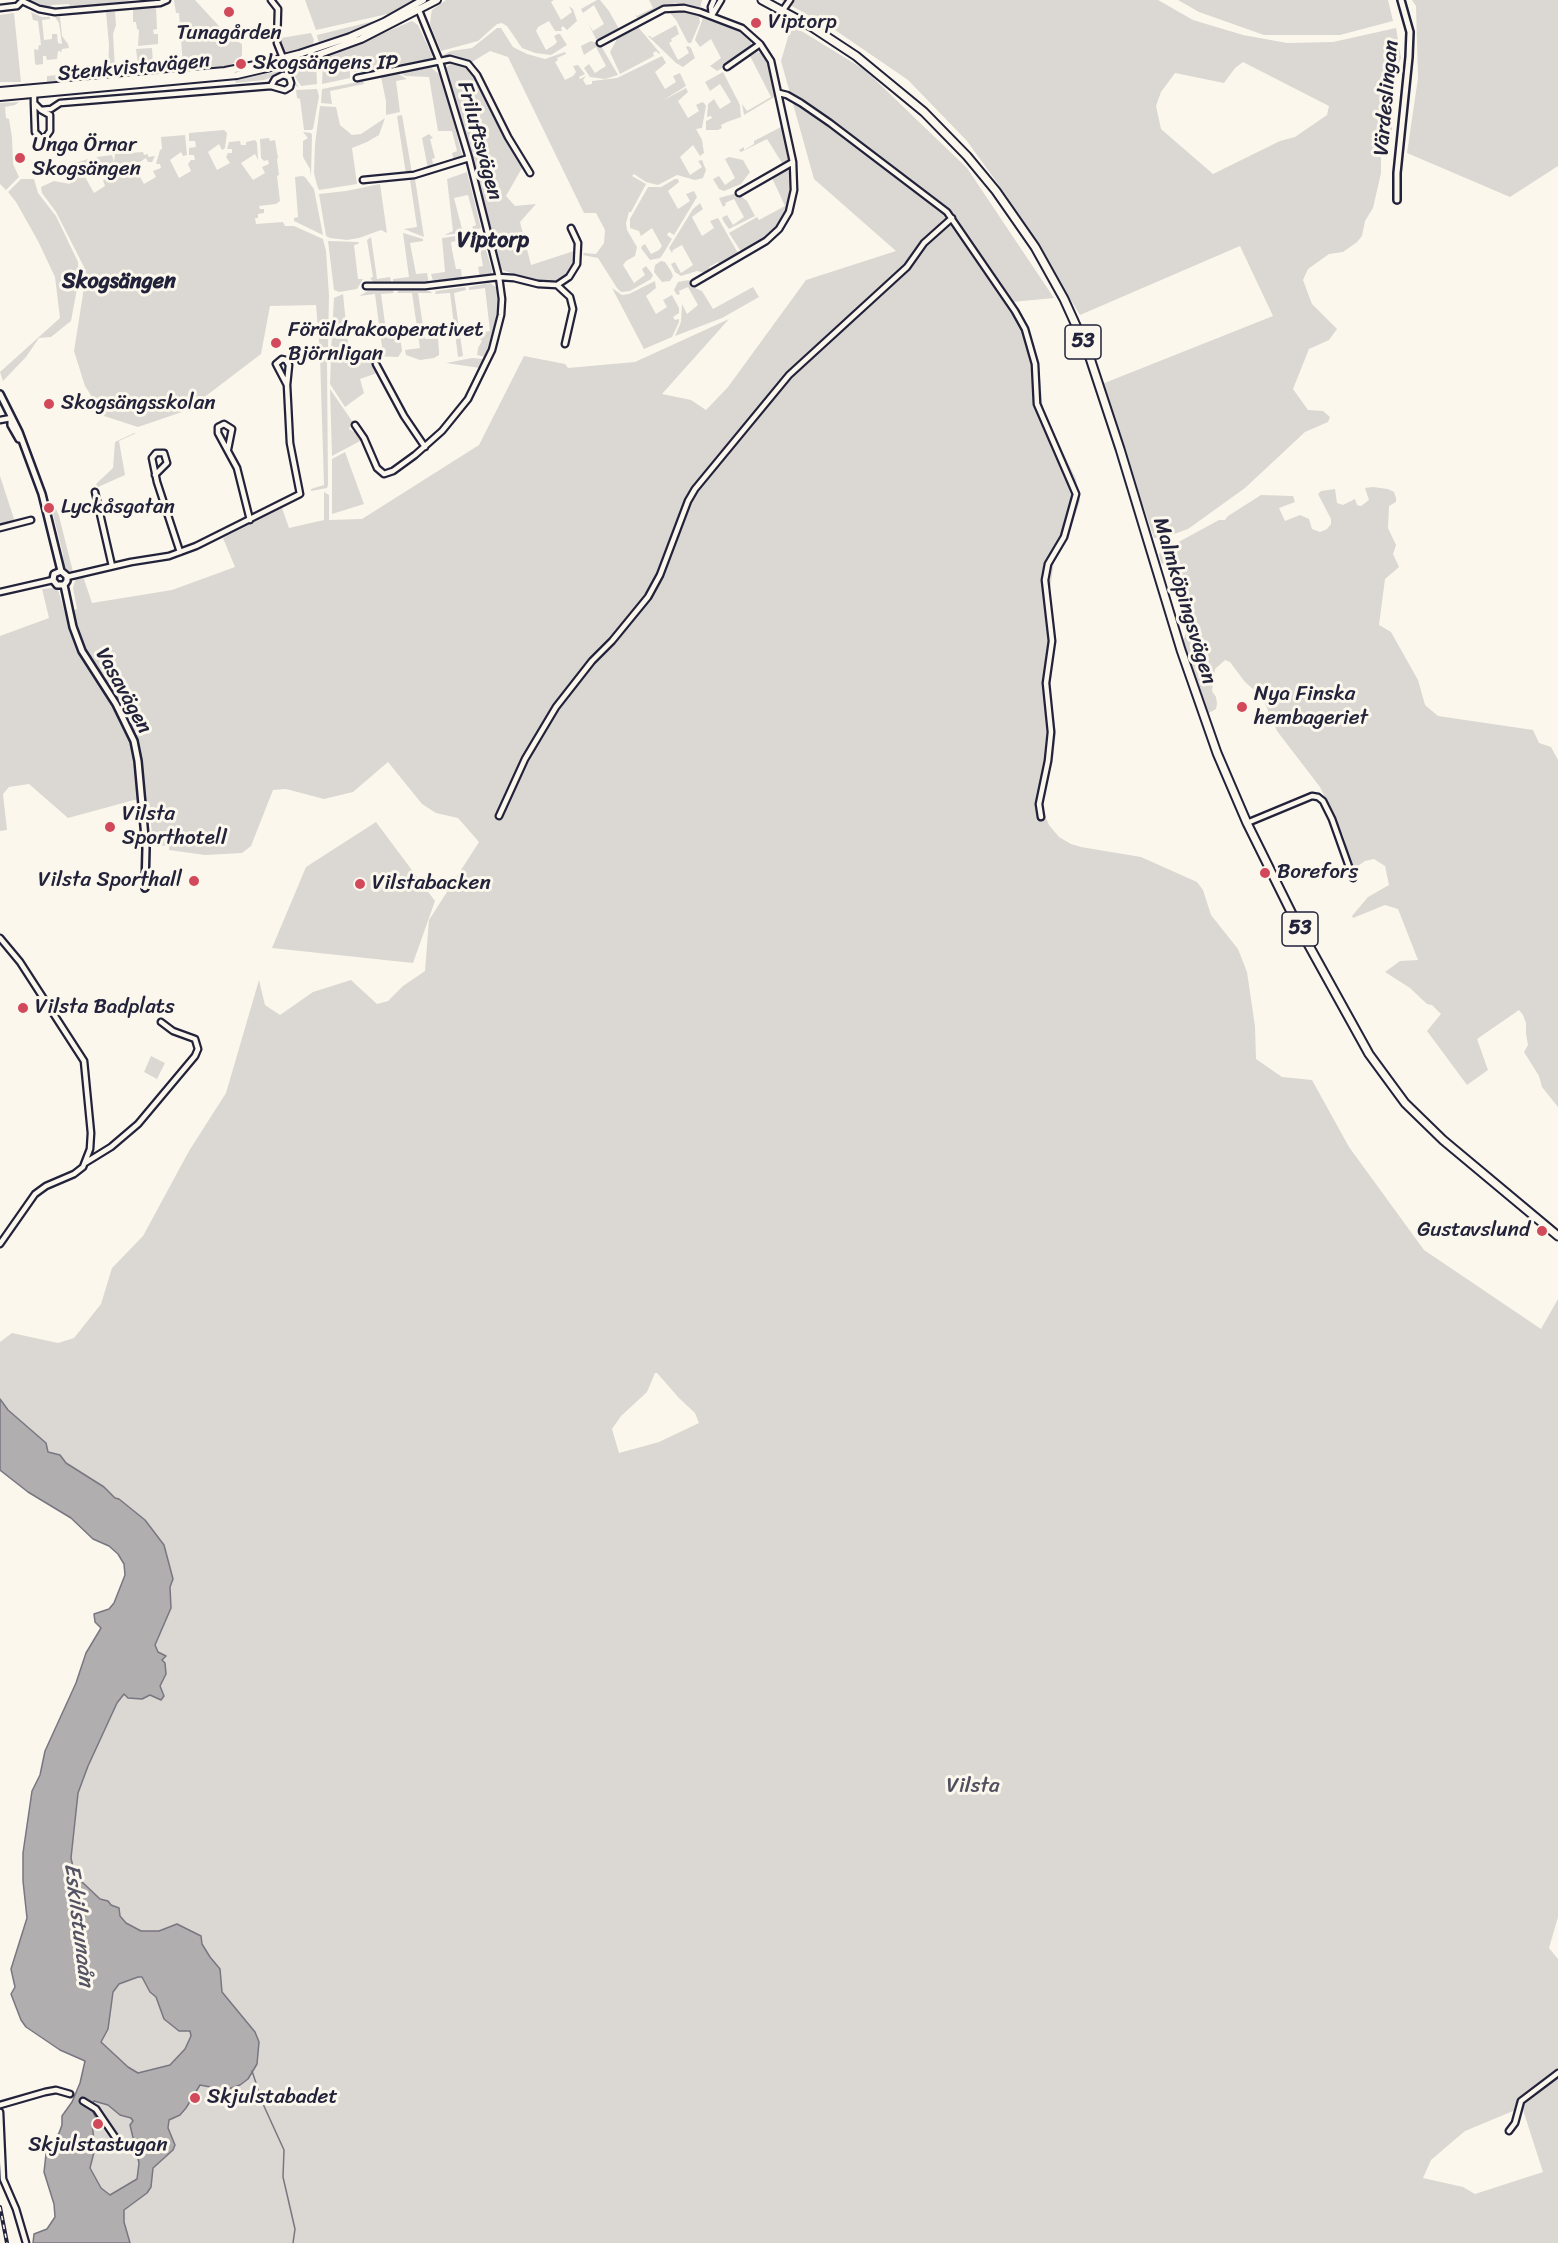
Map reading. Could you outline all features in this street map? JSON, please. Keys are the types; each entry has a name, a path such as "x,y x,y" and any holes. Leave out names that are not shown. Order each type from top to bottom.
{"main road":[{"name":"Stenkvistavägen","path":"418,7 423,0"},
{"name":"Stenkvistavägen","path":"0,91 34,91 221,78 284,61 322,54 362,39 418,7 437,0"},
{"name":"Malmköpingsvägen","path":"762,0 837,43 874,69 937,125 996,192 1028,237 1053,278 1077,326 1101,391 1192,685 1217,753 1247,823 1318,964 1384,1076 1420,1120 1558,1236"},
{"name":"Stenkvistavägen","path":"0,97 34,91"}],"street":[{"path":"0,8 17,6 22,0 39,9 55,12 160,3 167,0"},
{"path":"271,0 278,9 277,43 284,61"},
{"path":"711,15 714,0"},
{"path":"711,15 721,0"},
{"path":"783,10 790,0"},
{"name":"Värdeslingan","path":"1397,200 1397,173 1410,32 1401,0"},
{"name":"Friluftsvägen","path":"355,425 364,438 378,468 384,474 393,471 425,447 459,411 484,369 492,350 501,315 502,299 499,277 469,158 440,62 418,7"},
{"path":"600,43 670,8 693,9 742,28 760,44 771,61 793,162 794,184 789,212 779,229 759,246 694,283"},
{"path":"727,67 760,44"},
{"path":"357,78 457,60 472,68 530,173"},
{"path":"41,110 51,109 60,103 271,86"},
{"path":"34,91 34,102 35,132 41,138 45,138 50,131 50,115 34,102"},
{"path":"779,93 794,99 830,123 940,206 952,218 1022,321 1035,364 1037,404 1076,494 1064,537 1048,564 1046,572 1052,641 1046,690 1051,732 1048,761 1039,804 1041,817"},
{"path":"363,180 414,175 469,158"},
{"path":"739,193 793,162"},
{"path":"499,816 525,759 556,707 592,661 612,641 648,597 660,575 688,501 695,489 789,375 907,267 924,243 952,218"},
{"path":"366,286 425,286 499,277 557,285 570,277 577,264 578,243 571,228"},
{"path":"557,285 570,297 573,309 565,344"},
{"path":"67,577 112,566 157,559 180,552 300,494 290,443 287,385 290,365 282,359 276,364 287,385"},
{"path":"376,364 404,416 425,447"},
{"path":"0,394 39,490 45,520 61,571 66,573 67,577"},
{"path":"0,420 11,418"},
{"path":"228,449 232,429 224,424 217,430 228,449 243,485 250,520"},
{"path":"155,475 167,463 164,453 156,453 152,458 155,475 180,552"},
{"path":"95,492 112,566"},
{"path":"0,528 31,520"},
{"path":"61,571 54,574 53,580 57,585 64,585 67,577"},
{"path":"0,592 53,580"},
{"name":"Vasavägen","path":"64,585 73,627 82,651 116,704 134,741 146,848 145,888"},
{"path":"1247,823 1311,796 1318,797 1323,801 1332,819 1353,878"},
{"path":"0,939 20,962 84,1061 91,1133 90,1149 85,1163"},
{"path":"0,1244 35,1194 51,1183 74,1174 85,1163 111,1147 138,1124 195,1056 198,1049 195,1039 173,1031 161,1022"},
{"path":"1509,2131 1515,2123 1521,2101 1558,2073"},
{"path":"0,2105 45,2091 62,2091 70,2094"},
{"path":"83,2101 93,2106 102,2116 115,2138"},
{"path":"0,2112 3,2179 16,2209 26,2243"}],"green space":[{"path":"30,0 134,0 70,8 69,4 51,5 50,9 42,8"},
{"path":"174,0 195,0 229,37 242,44 242,55 238,61 228,66 149,74 149,69 183,70 183,68 170,69 167,67 183,66 179,13 176,13"},
{"path":"305,0 415,0 392,13 316,30"},
{"path":"446,0 554,0 551,2 561,20 572,12 569,6 573,9 577,21 567,30 563,26 562,31 555,31 549,21 538,27 536,31 546,50 557,42 554,36 558,34 567,45 551,55 535,53 522,48 507,26 502,23 497,24 478,41 441,51 430,24 432,10"},
{"path":"600,0 609,11 619,29 600,39 596,39 588,23 593,31 604,24 594,5 583,13 581,9"},
{"path":"649,0 702,0 700,8 675,3 637,18 635,14 637,16 653,8"},
{"path":"781,0 1158,0 1193,20 1243,35 1287,43 1333,42 1396,28 1401,58 1393,76 1392,130 1381,155 1381,173 1373,208 1365,221 1362,236 1357,242 1343,252 1329,254 1308,269 1303,280 1312,304 1337,329 1329,340 1309,349 1293,389 1308,410 1323,411 1330,417 1328,422 1305,432 1245,488 1188,529 1165,537 1154,538 1102,384 1273,316 1240,246 1080,315 1006,195 967,141 908,80 835,30","holes":["1243,62 1329,106 1327,115 1295,137 1280,141 1213,174 1161,129 1156,106 1161,92 1175,73 1224,83 1235,68"]},
{"path":"1178,0 1388,0 1393,21 1340,35 1264,35 1199,12"},
{"path":"1412,0 1558,0 1558,166 1510,197 1407,153 1418,78 1416,6"},
{"path":"156,8 157,29 153,30 154,34 158,34 158,44 138,46 139,30 136,22 133,22 133,9"},
{"path":"675,10 699,16 700,22 691,43 688,43 670,13"},
{"path":"31,12 42,17 50,17 50,19 42,20 44,40 52,39 52,34 57,34 58,43 62,44 59,23 55,17 60,17 62,36 69,48 62,49 61,53 58,51 57,59 47,60 46,56 43,56 43,64 36,65 34,49 38,50 41,45 38,21 33,20"},
{"path":"106,12 115,12 116,25 113,34 115,69 108,70 109,45"},
{"path":"14,13 21,82 0,82 0,15"},
{"path":"703,18 739,31 751,40 751,47 724,63 726,66 717,71 710,66 721,58 711,39 700,47 695,40"},
{"path":"382,19 320,44 318,40 317,35"},
{"path":"412,21 418,25 432,55 431,60 365,74 361,71 350,72 350,78 322,84 323,59"},
{"path":"676,25 679,34 669,43 678,60 689,53 686,47 688,46 695,58 683,67 648,36 652,38"},
{"path":"638,27 660,53 656,51 653,53 654,56 620,74 610,52 617,39"},
{"name":"Vilsta","path":"795,27 865,70 967,168 1054,298 1012,302 1034,344 1039,366 1043,411 1076,479 1080,501 1067,539 1054,561 1050,590 1055,647 1050,687 1056,733 1053,759 1043,792 1044,813 1049,825 1059,837 1071,844 1141,857 1197,882 1203,890 1211,915 1238,949 1247,972 1255,1026 1256,1059 1282,1077 1312,1080 1349,1147 1424,1250 1541,1329 1558,1299 1558,1917 1549,1948 1558,1959 1558,2243 79,2243 59,2164 97,2070 52,1826 162,1579 0,1452 0,1342 12,1333 58,1343 74,1338 101,1304 112,1268 143,1236 189,1151 226,1093 259,980 265,1005 280,1015 313,992 351,980 377,1004 388,1001 403,986 425,971 429,920 479,842 458,818 436,813 422,804 388,762 353,792 324,799 286,789 273,790 251,846 242,853 205,855 169,850 169,846 153,845 149,802 134,800 68,818 29,784 9,787 3,794 7,830 0,831 0,636 49,618 42,589 58,590 65,613 77,609 73,588 76,577 83,576 92,603 172,590 235,567 223,538 282,508 289,528 324,520 324,492 329,495 329,520 362,519 479,445 524,356 565,364 568,368 635,362 729,319 662,394 691,400 706,410 728,387 806,280 896,251 814,179 781,61 790,30","holes":["655,1373 695,1413 699,1423 659,1442 619,1453 612,1429 621,1416 647,1392","1518,2109 1523,2110 1543,2172 1475,2194 1463,2187 1423,2178 1431,2160 1465,2131"]},
{"path":"497,28 501,28 513,47 527,54 545,59 565,52 566,54 557,58 555,62 565,80 573,76 576,72 573,66 578,65 585,74 579,77 580,79 586,76 583,80 586,85 592,84 592,81 617,78 662,56 666,63 655,72 665,89 676,82 673,76 680,73 686,86 662,101 686,88 688,92 678,101 688,118 699,111 696,105 702,102 706,106 702,128 696,129 702,140 704,153 700,156 693,145 680,157 690,175 702,167 698,161 702,160 706,170 703,178 695,180 677,175 658,185 646,182 634,174 632,176 646,184 629,212 626,223 627,230 637,247 635,256 623,265 634,283 645,275 642,269 646,266 653,275 651,279 630,291 621,292 617,288 598,258 583,255 584,253 596,254 604,243 605,230 596,213 584,213 508,57 490,51 472,62 443,55 451,51 472,48"},
{"path":"311,33 314,40 312,47 286,54 280,43 281,38"},
{"path":"591,41 600,44 618,75 605,79 590,77 584,68 589,64 595,73 606,66 596,47 584,55 581,46"},
{"path":"152,48 153,64 159,65 138,65 136,49"},
{"path":"758,52 762,53 769,66 776,96 744,115 742,104 747,111 771,97 750,56"},
{"path":"316,61 317,84 301,86 290,69"},
{"path":"455,62 467,67 474,77 522,168 506,196 515,206 536,204 520,222 531,265 574,251 574,261 568,273 559,282 540,283 499,269 446,68"},
{"path":"430,67 439,74 447,96 462,155 460,159 455,160 453,157 452,153 457,151 452,131 438,131 429,77 405,76 401,73"},
{"path":"285,70 290,76 283,73 264,80 236,83 235,80"},
{"path":"104,71 105,78 47,82 47,76"},
{"path":"723,72 740,105 741,117 721,125 722,128 718,130 706,130 706,121 712,118 707,117 708,104 714,99 720,109 731,102 720,84 710,91 705,82"},
{"path":"399,74 407,79 396,81 400,112 386,115 386,101 381,77"},
{"path":"363,81 364,84 330,91 332,104 321,103 322,89"},
{"path":"317,89 319,96 313,129 304,130 300,99 297,98 296,90"},
{"path":"19,102 5,107 12,137 13,164 19,177 6,190 0,184 0,103"},
{"path":"320,106 336,107 340,125 352,135 361,134 385,118 379,135 352,148 357,184 319,190 314,173"},
{"path":"402,115 412,173 406,174 397,116"},
{"path":"783,127 789,158 786,163 782,163 767,139 741,152 739,150 744,147 744,150 754,144 754,141"},
{"path":"224,130 227,133 225,148 222,150 219,144 208,152 217,170 230,163 226,157 228,153 232,153 232,149 227,149 229,142 240,141 241,145 246,145 246,142 255,140 258,160 255,154 241,163 253,180 265,173 262,167 269,164 268,160 264,161 261,158 260,139 275,140 280,201 276,204 259,206 260,209 264,209 264,213 258,214 258,218 255,218 256,224 283,222 285,226 294,226 323,239 329,296 328,348 320,353 316,305 270,306 261,354 198,402 182,412 138,427 104,416 85,386 74,351 83,294 84,267 56,212 42,193 41,187 54,181 70,184 69,173 75,163 88,159 88,165 95,165 100,172 98,173 95,167 84,175 94,193 105,186 103,180 109,178 109,174 103,174 97,157 112,155 114,162 115,154 143,152 144,155 148,154 148,157 155,156 152,162 148,162 146,158 134,166 144,184 156,177 153,171 161,168 160,164 156,164 162,149 161,137 185,135 187,155 183,156 181,152 170,160 179,178 191,171 188,164 191,160 195,160 194,155 189,155 189,148 196,147 195,141 189,141 189,133"},
{"path":"303,132 312,135 311,177 310,169 303,157 303,141 308,138"},
{"path":"429,134 433,138 430,139 435,158 432,159 433,164 438,163 439,166 428,169 422,138"},
{"path":"729,157 743,160 750,172 741,184 724,191 719,189 713,179 719,176 725,185 735,178 725,159"},
{"path":"784,170 791,174 791,190 789,203 782,219 766,238 742,253 729,233 757,217 759,220 785,206 772,178"},
{"path":"467,172 481,228 474,230 472,227 476,225 468,195 454,198 463,233 444,235 453,231 447,179"},
{"path":"302,176 314,189 323,235 294,221 294,218 298,217 295,177"},
{"path":"21,179 34,179 38,193 56,216 78,262 79,278 71,321 51,337 39,338 26,357 3,381 0,372 60,318 55,277 38,241 8,192"},
{"path":"415,179 424,237 404,229 417,227 410,180"},
{"path":"675,179 679,182 668,191 678,209 690,201 686,194 694,191 697,197 674,235 669,232 667,235 672,239 663,254 660,258 650,260 641,248 642,246 645,244 651,254 662,246 652,228 641,236 639,231 630,228 630,219 648,187 661,187"},
{"path":"380,184 387,233 381,230 347,240 326,236 319,194"},
{"path":"737,193 747,201 755,216 729,229 723,217 727,215 733,225 744,217 734,199 725,203 723,207 719,198"},
{"path":"700,203 703,209 692,217 702,236 714,228 710,221 718,218 739,255 720,265 718,262 709,267 710,270 705,273 697,271 681,276 675,272 671,264 675,262 681,273 693,265 682,245 672,253 669,248 693,209"},
{"path":"403,233 423,239 423,241 410,243 416,274 427,273 429,284 393,282 393,279 409,277"},
{"path":"481,234 492,270 491,275 480,277 478,267 483,266 478,239 474,240 475,236"},
{"path":"456,236 457,241 451,242 452,250 456,269 461,269 462,280 434,284 431,274 445,272 442,238"},
{"path":"371,237 377,279 390,277 391,282 375,284 370,278 373,277 367,240"},
{"path":"328,241 359,242 354,245 358,279 363,279 357,289 339,292 334,290"},
{"path":"661,261 665,262 671,271 673,276 670,281 662,282 654,272 655,265"},
{"path":"689,280 695,288 702,291 713,309 753,287 759,297 722,318 675,336 681,322 682,304 687,314 698,305 688,287 679,291 680,294 677,295 674,290 678,282"},
{"path":"655,281 656,288 646,296 656,314 667,307 663,300 672,295 679,308 679,313 673,317 675,320 679,319 679,322 672,337 644,349 612,288 622,295 629,294"},
{"path":"490,283 497,288 499,310 485,357 477,355 482,341 475,334 490,331 485,288 469,290 469,287"},
{"path":"465,287 466,290 454,293 463,356 458,357 450,293 435,294 436,291"},
{"path":"392,289 394,293 381,294 387,338 400,337 402,351 398,357 373,356 373,349 382,347 375,294 359,296 368,291"},
{"path":"399,290 430,291 432,293 418,293 425,339 438,338 439,355 434,358 420,360 406,355 405,350 420,348 412,293 397,293"},
{"path":"343,294 349,354 331,353 334,298"},
{"path":"320,356 327,359 328,485 327,488 311,491 311,489 324,485"},
{"path":"331,356 369,357 376,365 377,373 360,379 364,393 345,407 330,384"},
{"path":"472,358 484,359 480,368 446,363"},
{"path":"330,389 352,421 349,429 358,434 362,440 332,456"},
{"path":"136,433 119,441 125,475 98,487 96,484 113,468 115,442"},
{"path":"345,452 364,504 332,514 332,459"},
{"path":"0,476 15,522 1,525 0,522"},
{"path":"1365,488 1388,489 1394,492 1396,498 1396,502 1389,506 1388,528 1396,545 1393,554 1399,567 1385,579 1379,625 1391,632 1418,680 1425,705 1438,716 1533,730 1539,743 1551,747 1558,760 1558,1107 1542,1087 1539,1076 1524,1052 1528,1045 1526,1023 1519,1010 1477,1039 1488,1070 1467,1085 1427,1031 1441,1014 1410,988 1385,972 1400,961 1418,960 1398,909 1385,905 1353,918 1352,916 1368,897 1389,885 1385,866 1374,859 1365,861 1355,868 1351,865 1343,835 1320,787 1277,731 1262,697 1245,682 1230,662 1225,660 1215,669 1212,691 1216,697 1216,709 1207,714 1182,645 1187,630 1185,619 1173,576 1161,562 1159,554 1162,551 1219,520 1225,520 1261,495 1293,496 1295,502 1279,508 1285,521 1300,515 1309,519 1312,529 1320,532 1331,524 1331,519 1318,494 1321,491 1335,489 1337,503 1343,505 1355,499 1357,505 1361,506 1369,500"},
{"path":"50,502 53,502 59,516 73,572 67,571 64,567"},
{"name":"Vilstabacken","path":"376,822 435,901 413,963 272,948 306,867"},
{"path":"151,1056 165,1063 157,1079 144,1072"}],"water":[{"name":"Eskilstunaån","path":"0,1399 8,1410 46,1443 48,1452 60,1455 66,1463 119,1499 145,1520 164,1545 173,1579 170,1587 171,1608 155,1645 158,1652 166,1656 162,1660 165,1663 166,1674 160,1686 164,1696 161,1700 150,1695 142,1699 128,1698 124,1694 117,1703 78,1793 71,1858 80,1880 100,1899 119,1908 120,1916 126,1923 141,1931 159,1931 177,1924 201,1936 202,1944 220,1969 222,1992 255,2032 259,2042 257,2064 248,2079 240,2085 225,2090 200,2085 180,2115 169,2120 168,2128 175,2145 173,2150 153,2168 151,2187 147,2193 124,2210 124,2222 130,2243 33,2243 34,2234 47,2229 55,2217 54,2204 44,2172 46,2154 59,2133 62,2116 72,2102 80,2083 85,2061 60,2050 26,2027 11,1994 15,1987 11,1969 27,1918 23,1853 32,1791 40,1775 45,1751 76,1683 86,1653 101,1628 95,1622 94,1614 109,1609 114,1603 125,1575 124,1564 109,1546 93,1539 71,1518 28,1492 0,1470","holes":["142,1977 150,1992 156,1997 164,2019 179,2031 190,2031 191,2036 185,2049 170,2065 138,2073 128,2067 101,2042 108,2029 113,1992 119,1984","94,2101 108,2105 120,2115 131,2118 133,2121 130,2125 139,2163 137,2179 110,2195 101,2188 90,2168 95,2148 92,2124 96,2118 90,2106"]}],"waterway":[{"path":"252,2071 263,2104 284,2150 283,2177 295,2229 293,2243"}],"railway":[{"path":"0,2207 7,2243"}],"place":[{"name":"Tunagården","path":"229,12"},
{"name":"Viptorp","path":"756,23"},
{"name":"Skogsängens IP","path":"241,64"},
{"name":"Unga Örnar Skogsängen","path":"20,158"},
{"name":"Föräldrakooperativet Björnligan","path":"276,343"},
{"name":"Skogsängsskolan","path":"49,404"},
{"name":"Lyckåsgatan","path":"49,508"},
{"name":"Nya Finska hembageriet","path":"1242,707"},
{"name":"Vilsta Sporthotell","path":"110,827"},
{"name":"Borefors","path":"1265,873"},
{"name":"Vilsta Sporthall","path":"194,881"},
{"name":"Vilstabacken","path":"360,884"},
{"name":"Vilsta Badplats","path":"23,1008"},
{"name":"Gustavslund","path":"1542,1231"},
{"name":"Skjulstabadet","path":"195,2098"},
{"name":"Skjulstastugan","path":"98,2124"}],"district":[{"name":"Viptorp","path":"493,241"},
{"name":"Skogsängen","path":"119,282"}]}
